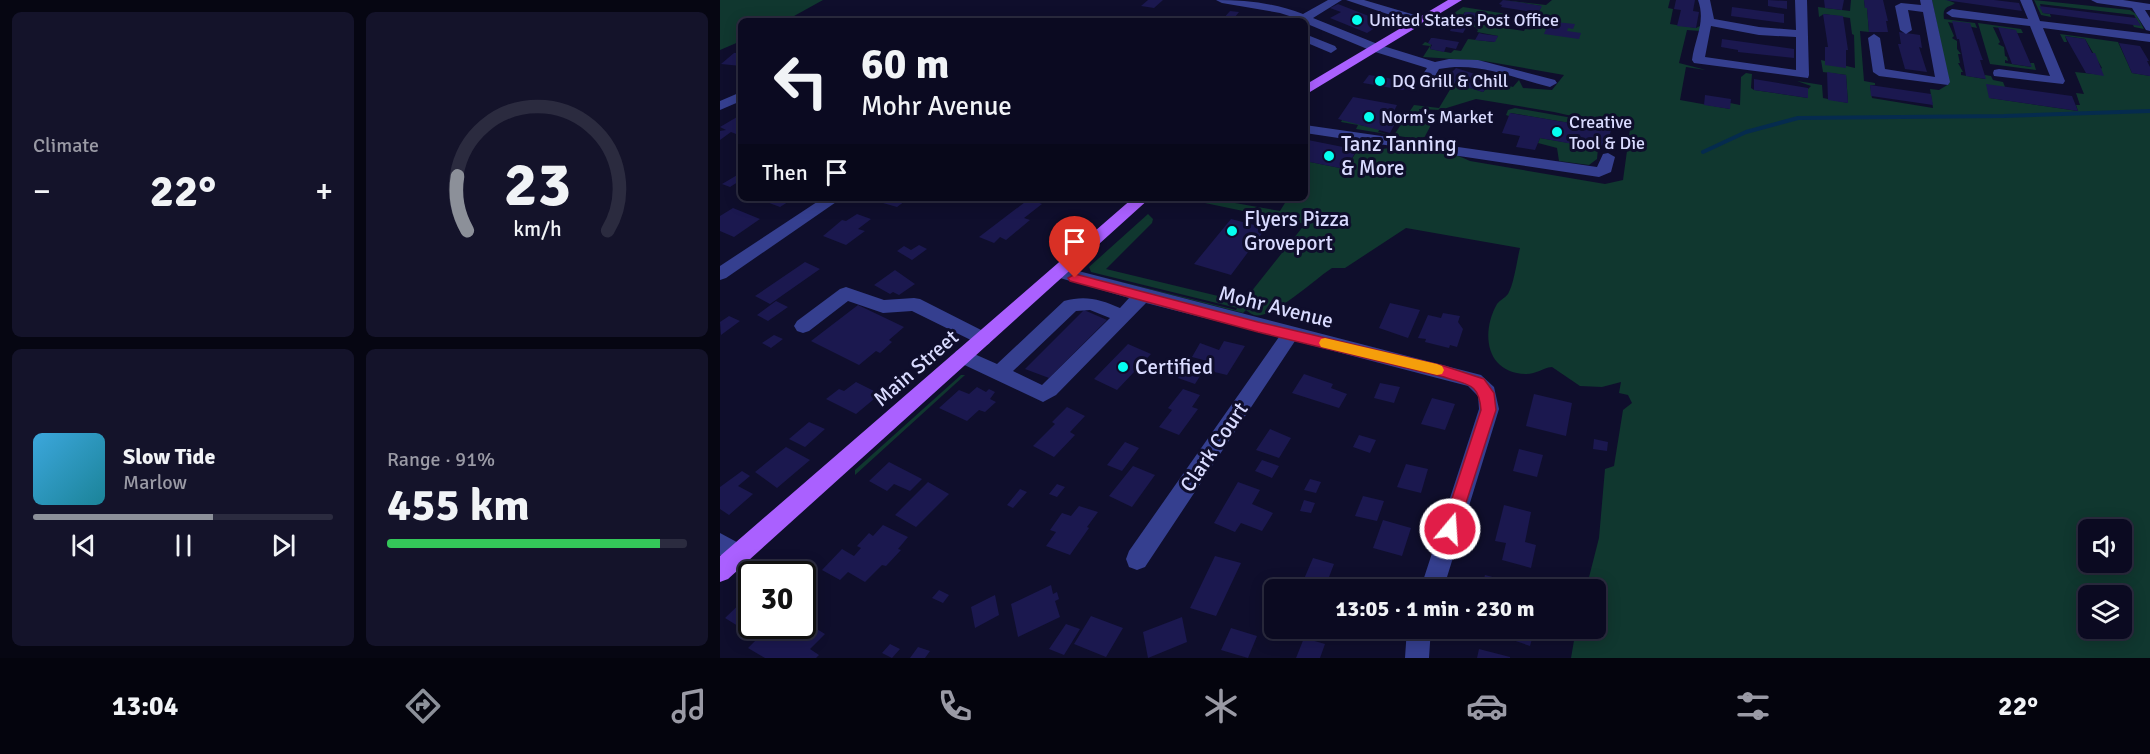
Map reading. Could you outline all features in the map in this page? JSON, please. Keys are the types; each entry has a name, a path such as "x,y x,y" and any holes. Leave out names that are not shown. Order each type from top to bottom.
{"main road":[{"path":"1308,89 1455,0"},
{"name":"Main Street","path":"720,571 729,549 983,339 1059,272 1134,201"}],"street":[{"path":"1222,0 1272,7 1305,18 1336,0"},
{"path":"1352,0 1421,21"},
{"path":"1704,0 1710,15 1703,33 1698,60 1803,75 1801,0"},
{"path":"1999,73 2058,81 2026,0"},
{"path":"2097,0 2150,7"},
{"path":"1875,38 1879,72 1943,82 1927,5 1901,6 1906,30"},
{"path":"2136,5 2150,27"},
{"path":"1952,13 2150,38"},
{"path":"1308,19 1376,48 1434,66 1455,62 1475,63 1550,82"},
{"path":"1709,22 1759,31 1802,34"},
{"path":"1308,36 1326,27"},
{"path":"1308,39 1331,49"},
{"path":"1426,80 1434,66"},
{"path":"720,91 738,95"},
{"path":"720,106 738,97"},
{"path":"1308,129 1599,172 1606,169 1608,157"},
{"path":"720,274 830,201"},
{"name":"Mohr Avenue","path":"1059,272 1290,335 1444,372 1474,381 1482,386 1487,393 1489,410 1435,579"},
{"path":"802,326 846,293 883,307 914,304 983,339"},
{"path":"963,356 1043,394 1142,296"},
{"path":"999,373 1070,306 1078,302 1123,316"},
{"name":"Clark Court","path":"1137,559 1290,335"},
{"path":"1417,658 1418,639"}],"green space":[{"path":"720,0 823,0 790,18 738,18 738,42 720,50"},
{"path":"1503,0 1546,5 1552,0 1670,0 1668,8 1673,9 1670,24 1696,28 1702,25 1700,31 1687,30 1679,63 1706,70 1686,67 1680,100 1730,109 1730,103 1740,105 1741,77 1746,73 1752,74 1751,88 1754,90 1808,98 1808,89 1811,86 1797,81 1822,85 1823,98 1848,103 1846,75 1823,72 1821,60 1855,68 1854,35 1850,18 1824,14 1819,17 1818,7 1850,11 1851,0 1864,0 1865,8 1867,8 1869,32 1860,31 1864,81 1875,83 1875,85 1870,85 1872,98 1933,108 1930,89 1939,90 1949,84 1932,0 1947,0 1955,3 1945,9 1944,19 1975,23 1977,28 1948,22 1954,36 1952,38 1957,41 1957,49 1961,54 1958,54 1960,63 1958,63 1963,72 1961,75 1985,79 1985,75 1991,76 1993,80 2003,82 2005,87 1990,98 2078,111 2076,105 2080,105 2076,93 2084,94 2075,72 2103,75 2100,69 2102,68 2085,39 2065,36 2067,42 2064,42 2060,34 2118,42 2132,73 2150,76 2150,658 1571,658 1574,639 1606,639 1606,579 1589,579 1599,538 1605,469 1614,466 1623,410 1632,403 1628,395 1619,393 1621,382 1602,387 1580,386 1552,367 1526,374 1512,372 1502,367 1495,359 1490,349 1489,327 1497,304 1510,290 1520,248 1406,228 1345,268 1332,268 1294,297 1262,315 1253,315 1246,310 1243,313 1086,273 1236,310 1237,308 1091,272 1089,267 1148,214 1153,219 1152,223 1106,269 1243,302 1305,224 1195,201 1235,201 1235,203 1280,211 1286,201 1308,201 1308,162 1345,169 1357,151 1353,149 1355,147 1377,150 1393,147 1428,148 1470,161 1605,184 1623,180 1630,129 1554,112 1476,99 1440,110 1419,109 1421,116 1432,123 1423,140 1356,129 1358,125 1341,122 1342,120 1360,123 1360,125 1380,129 1378,132 1394,135 1414,105 1439,108 1451,88 1446,86 1444,80 1483,92 1489,85 1494,87 1499,83 1513,87 1519,80 1523,88 1552,90 1564,75 1484,61 1423,57 1430,46 1422,45 1425,42 1431,44 1430,49 1451,53 1454,50 1461,51 1468,39 1494,42 1498,36 1477,32 1475,27 1454,24 1445,26 1443,29 1431,27 1445,19 1524,31 1525,29 1533,30 1526,28 1535,12 1539,13 1541,6"},
{"path":"2034,0 2130,10 2136,14 2144,29 2134,27 2133,25 2140,25 2134,15 2040,4 2043,13 2050,14 2051,17 2041,15"},
{"path":"1463,7 1507,14 1511,20 1503,25 1486,23 1489,18 1484,17 1485,14 1465,12 1462,16 1451,15"},
{"path":"1978,23 2021,29 2023,33 1993,27 2000,42 1998,44 2004,47 2008,61 2005,60 2005,63 2031,67 2030,63 2034,63 2036,70 1990,64"},
{"path":"1515,108 1607,124 1617,129 1611,130 1511,113 1509,116 1506,115 1508,110"},
{"path":"1540,138 1598,148 1597,159 1589,165 1559,161 1557,148 1538,143"},
{"path":"961,375 965,375 855,475 855,470"}],"building":[{"path":"1148,0 1163,0 1154,8 1141,6"},
{"path":"1503,0 1542,6 1538,13 1501,7 1502,5 1499,4"},
{"path":"1676,0 1695,0 1693,11 1699,12 1696,28 1677,26 1681,10 1674,9"},
{"path":"1768,0 1787,1 1787,9 1768,6"},
{"path":"1824,0 1844,0 1842,10 1825,8"},
{"path":"1864,0 1883,0 1888,32 1869,32"},
{"path":"1945,0 1994,0 2019,3 2022,11"},
{"name":"United States Post Office","path":"1338,4 1384,22 1367,33 1330,18 1341,12 1330,8"},
{"path":"2039,6 2136,18 2141,26 2043,13"},
{"path":"1732,7 1784,14 1784,23 1731,16"},
{"path":"1230,11 1239,12 1235,17 1240,18 1224,18"},
{"path":"1465,12 1485,14 1480,22 1461,19"},
{"path":"1823,14 1843,16 1848,50 1846,50 1846,68 1825,65 1825,47 1828,47"},
{"path":"1952,21 1970,23 1983,60 1980,60 1986,79 1966,76 1959,39 1957,39"},
{"path":"1555,22 1575,24 1573,29 1568,28 1567,31 1581,33 1579,39 1544,34 1547,27 1552,28"},
{"path":"1454,23 1467,26 1463,33 1450,31"},
{"path":"1998,27 2016,30 2032,67 2012,64"},
{"path":"1899,32 1920,35 1922,48 1919,47 1927,72 1905,69 1898,44 1901,44"},
{"path":"1479,33 1498,36 1495,42 1475,40"},
{"path":"2065,36 2085,39 2092,53 2095,53 2104,76 2086,73"},
{"path":"1431,38 1459,42 1456,49 1446,47 1444,52 1430,49 1432,45 1428,43"},
{"path":"1722,39 1794,49 1794,58 1738,52 1738,50 1721,47"},
{"path":"2119,43 2140,46 2149,61 2147,61 2150,76 2132,73"},
{"path":"734,53 738,53 738,66 721,64"},
{"path":"1456,68 1501,81 1494,87 1489,85 1483,92 1444,80"},
{"path":"1827,72 1846,75 1848,103 1828,100"},
{"name":"DQ Grill & Chill","path":"1369,75 1408,84 1403,90 1363,83"},
{"path":"1754,79 1808,88 1808,98 1754,90"},
{"path":"1986,84 2072,96 2078,111 1989,98"},
{"path":"1870,85 1931,94 1933,105 1871,96"},
{"path":"1705,95 1731,99 1730,109 1704,105"},
{"name":"Norm's Market","path":"1353,97 1397,105 1393,113 1400,114 1390,133 1338,119"},
{"name":"Creative Tool & Die","path":"1510,113 1611,130 1606,150 1540,138 1535,150 1516,147 1520,136 1502,133"},
{"path":"738,117 738,133 736,134 731,132 720,140 720,131 726,130 720,127"},
{"name":"Tanz Tanning & More","path":"1308,140 1357,150 1345,169 1308,162"},
{"path":"738,175 738,182 730,187 722,184"},
{"path":"764,201 789,201 780,207"},
{"path":"886,201 905,201 897,207 883,203"},
{"path":"1026,201 1042,204 1024,218 1030,220 1006,240 1000,237 994,243 979,237"},
{"path":"733,208 760,219 734,237 720,231 720,216"},
{"path":"857,214 871,219 858,229 865,231 846,245 823,236 842,220 846,221"},
{"path":"1231,219 1266,228 1231,275 1194,264"},
{"path":"919,245 927,249 912,260 897,251 904,246 911,250"},
{"path":"805,262 820,269 770,304 755,296"},
{"path":"895,270 915,284 899,295 893,292 890,294 874,285"},
{"path":"776,301 788,307 768,321 757,315"},
{"path":"1390,303 1420,310 1408,338 1379,328"},
{"path":"858,305 904,327 889,340 892,342 880,353 876,351 859,365 811,341"},
{"name":"Certified","path":"1084,310 1107,320 1049,378 1025,369"},
{"path":"1443,313 1460,316 1458,322 1463,329 1457,347 1450,345 1449,348 1418,338 1428,315 1441,318"},
{"path":"729,316 740,321 721,335 720,322"},
{"path":"774,335 783,339 771,348 762,343"},
{"path":"1224,341 1245,346 1227,375 1206,370 1211,362 1192,357 1200,343 1219,350"},
{"name":"Certified","path":"1128,344 1151,354 1117,390 1094,379"},
{"path":"1184,370 1200,376 1195,384 1178,378"},
{"path":"1304,374 1333,384 1331,388 1347,394 1339,408 1292,393"},
{"path":"856,382 880,394 856,414 826,399 839,389 844,391"},
{"path":"1380,383 1400,387 1394,403 1374,398"},
{"path":"977,387 986,392 989,389 995,392 990,399 996,402 985,412 979,410 967,421 939,408 959,390 969,394"},
{"path":"1183,389 1200,395 1192,407 1198,409 1179,435 1159,427 1172,410 1168,408"},
{"path":"1534,394 1572,403 1566,436 1526,426"},
{"path":"1432,398 1455,404 1445,430 1421,424"},
{"path":"1067,407 1085,416 1070,432 1075,435 1054,457 1033,446 1055,424 1052,422"},
{"path":"809,422 825,429 805,447 789,439"},
{"path":"1270,429 1291,438 1279,458 1256,450"},
{"path":"1359,435 1376,440 1370,453 1353,447"},
{"path":"1594,439 1608,442 1607,451 1593,449"},
{"path":"1125,442 1139,448 1122,471 1107,465"},
{"path":"786,447 810,460 777,488 755,472"},
{"path":"1519,449 1543,455 1537,477 1513,471"},
{"path":"1262,460 1279,466 1272,478 1255,471"},
{"path":"889,462 922,479 910,491 894,484 887,491 869,481"},
{"path":"1406,464 1428,469 1421,493 1397,487"},
{"path":"1133,466 1155,475 1132,507 1109,496"},
{"path":"742,471 750,476 738,486 753,494 729,515 720,509 720,487"},
{"path":"1310,479 1321,482 1316,493 1304,490"},
{"path":"928,482 949,494 916,527 895,515"},
{"path":"1238,482 1260,490 1252,504 1273,513 1262,531 1241,523 1235,532 1214,523"},
{"path":"1057,484 1065,487 1057,497 1049,494"},
{"path":"1020,489 1027,492 1013,508 1007,505"},
{"path":"1363,496 1384,501 1377,521 1355,516"},
{"path":"1304,500 1315,503 1311,513 1300,511"},
{"path":"1504,505 1531,512 1525,542 1536,545 1531,568 1502,560 1506,543 1495,541"},
{"path":"1079,506 1098,512 1070,555 1046,546 1056,532 1050,530 1062,513 1071,516"},
{"path":"1383,520 1411,528 1402,556 1373,548"},
{"path":"883,525 908,537 898,549 901,550 886,566 882,565 865,582 848,572 840,580 822,570 842,549 854,556 861,548 857,546 869,533 873,536"},
{"path":"1215,556 1241,563 1216,616 1190,608"},
{"path":"1313,558 1334,564 1328,579 1304,579"},
{"path":"1485,575 1500,579 1484,579"},
{"path":"1051,585 1053,594 1057,592 1059,599 1055,601 1060,617 1018,637 1011,604"},
{"path":"939,590 949,595 943,603 932,598"},
{"path":"995,595 999,615 975,628 971,607"},
{"path":"738,606 738,626 725,618"},
{"path":"1091,616 1123,628 1106,657 1074,644"},
{"path":"1182,617 1187,642 1148,658 1143,632"},
{"path":"1066,624 1080,629 1064,655 1049,649"},
{"path":"816,628 825,634 810,649 819,655 816,658 765,658 748,648 757,639 816,639"},
{"path":"1231,628 1257,636 1248,658 1221,650"},
{"path":"1304,639 1325,644 1320,658 1296,658"},
{"path":"1510,639 1532,639 1530,646"},
{"path":"890,644 900,649 892,658 882,653"},
{"path":"918,647 930,651 925,658 910,658"},
{"path":"1479,649 1510,657 1510,658 1477,658"}],"waterway":[{"path":"1703,152 1746,132 1798,118 2004,116 2150,111"}],"slow traffic":[{"path":"1325,343 1437,370"}],"place":[{"name":"United States Post Office","path":"1357,20"},
{"name":"DQ Grill & Chill","path":"1380,81"},
{"name":"Norm's Market","path":"1369,117"},
{"name":"Creative Tool & Die","path":"1557,132"},
{"name":"Tanz Tanning & More","path":"1329,156"},
{"name":"Flyers Pizza Groveport","path":"1232,231"},
{"name":"Certified","path":"1123,367"}],"route":[{"path":"1075,278 1258,327 1444,372 1479,383 1487,393 1489,410 1450,529"}]}
